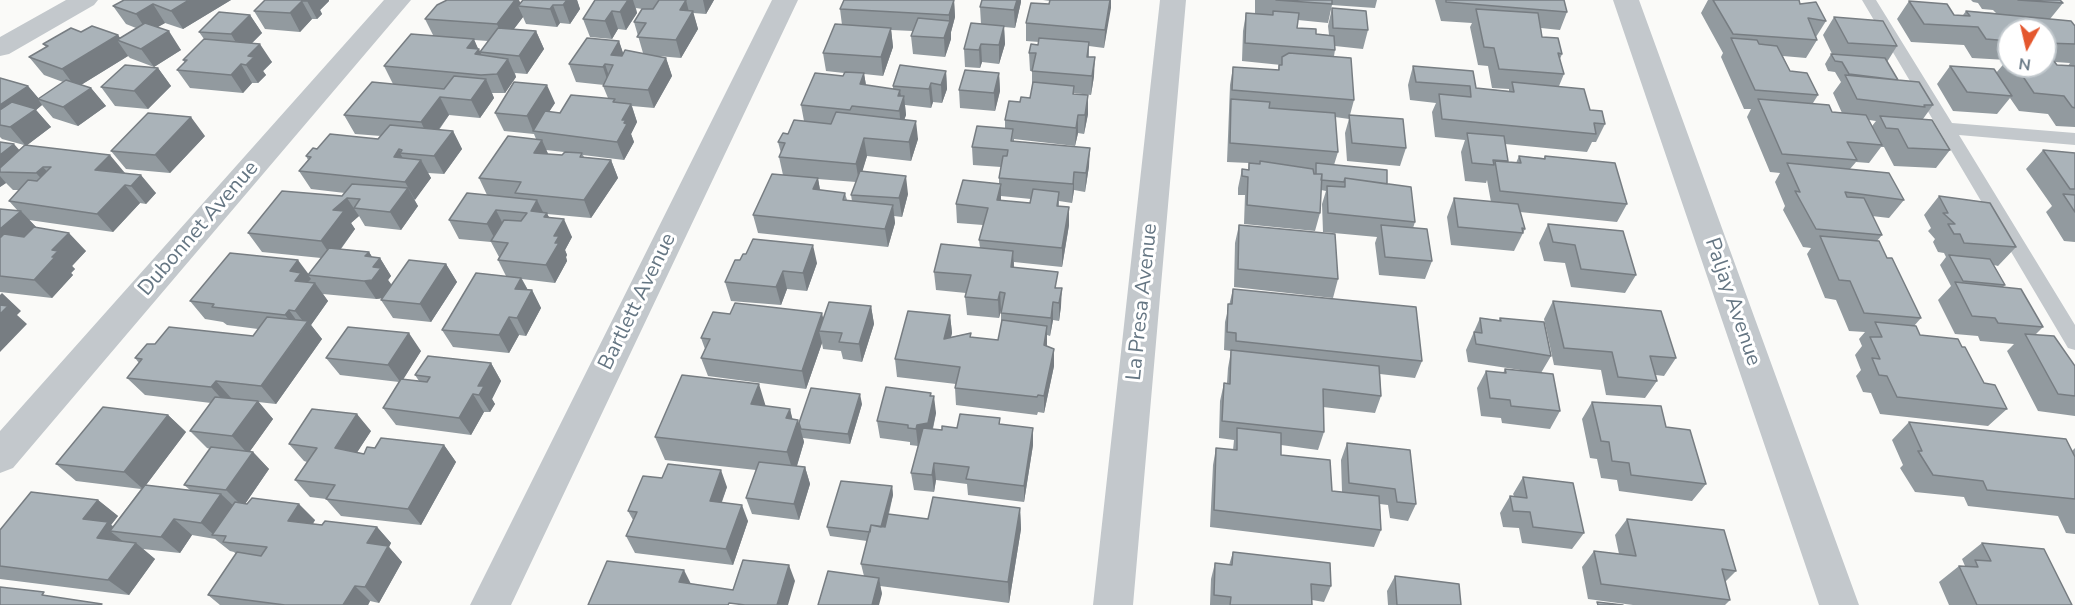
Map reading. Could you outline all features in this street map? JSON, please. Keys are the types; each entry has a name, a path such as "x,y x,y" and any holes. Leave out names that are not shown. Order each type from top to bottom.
{"street":[{"path":"0,48 85,0"},
{"name":"Dubonnet Avenue","path":"0,457 398,0"},
{"name":"Bartlett Avenue","path":"490,605 785,0"},
{"name":"La Presa Avenue","path":"1113,605 1173,0"},
{"name":"Paljay Avenue","path":"1626,0 1839,605"}],"lane":[{"path":"1869,0 2075,342"},
{"path":"1947,128 2075,139"}],"building":[{"path":"124,0 189,0 171,11 153,4 136,14 113,6"},
{"path":"265,0 308,0 302,1 290,13 254,11"},
{"path":"447,0 515,0 497,24 425,19 437,5"},
{"path":"523,0 567,0 563,5 553,5 550,9 518,6"},
{"path":"595,0 628,0 620,12 612,11 605,21 583,19"},
{"path":"659,0 686,0 680,10 693,11 676,40 637,37 646,23 634,22 642,9 653,9"},
{"path":"844,0 954,0 949,15 840,9"},
{"path":"982,0 1017,0 1014,10 980,7"},
{"path":"1050,0 1110,0 1105,30 1026,23 1031,3 1049,4"},
{"path":"1276,0 1332,0 1332,4"},
{"path":"1446,0 1564,0 1567,12 1446,2"},
{"path":"1713,0 1799,0 1800,4 1816,2 1826,21 1808,18 1817,40 1733,34"},
{"path":"2018,0 2060,0 2063,3"},
{"path":"1909,1 1947,4 1954,15 1970,16 1966,11 2040,18 1997,18 1997,40 1986,39 1978,27 1924,24"},
{"path":"1332,8 1366,11 1368,30 1333,28"},
{"path":"1476,9 1538,13 1542,37 1558,38 1562,54 1558,53 1564,74 1499,69 1494,48 1484,47"},
{"path":"1273,11 1299,13 1297,28 1316,29 1316,34 1334,36 1335,50 1245,43 1246,13 1273,15"},
{"path":"219,12 250,15 231,34 199,32"},
{"path":"1834,17 1883,21 1897,46 1848,43"},
{"path":"918,18 950,21 944,38 911,36"},
{"path":"2057,20 2071,21 2075,26 2075,44 2057,43"},
{"path":"145,23 169,31 141,49 117,40"},
{"path":"971,23 1004,26 999,45 981,44 979,50 964,49"},
{"path":"835,24 891,28 881,57 823,53"},
{"path":"92,26 118,35 62,69 29,57 48,46 43,44 71,28 81,32"},
{"path":"498,28 536,31 519,56 480,52"},
{"path":"411,34 474,39 467,48 479,49 475,54 508,59 497,74 481,75 384,66"},
{"path":"587,38 619,41 611,55 622,56 625,50 666,58 648,90 603,86 613,65 605,64 603,67 569,64"},
{"path":"1039,38 1089,42 1087,57 1095,57 1092,76 1032,71 1036,53 1029,53 1031,44 1038,45"},
{"path":"1731,38 1757,40 1759,44 1777,46 1790,71 1807,73 1818,95 1755,90"},
{"path":"204,39 260,44 248,56 254,57 246,65 241,64 231,75 177,70 187,60 183,60"},
{"path":"1289,53 1351,58 1354,100 1232,90 1233,67 1279,70 1282,57"},
{"path":"1831,54 1885,58 1898,80 1849,74 1842,62 1835,61"},
{"path":"125,65 158,68 134,91 101,87"},
{"path":"900,65 946,71 941,85 931,83 929,89 893,86"},
{"path":"2057,65 2075,66 2075,108 2064,96 2034,93 2024,78 2057,78"},
{"path":"1413,66 1473,71 1476,88 1514,92 1512,82 1584,89 1590,110 1602,111 1605,124 1594,123 1596,134 1442,119 1439,94 1471,97 1470,86 1416,82"},
{"path":"1950,66 1994,69 1997,78 2000,78 2012,96 1967,92"},
{"path":"965,70 999,73 994,93 959,90"},
{"path":"845,72 864,73 860,84 900,90 898,96 904,96 899,111 852,106 850,110 801,105 815,73 843,76"},
{"path":"1845,75 1919,82 1933,105 1924,105 1925,107 1857,99"},
{"path":"454,76 486,79 471,100 440,97 421,122 344,115 372,82 444,89"},
{"path":"0,78 28,86 0,105"},
{"path":"66,80 91,88 63,107 38,99"},
{"path":"514,82 547,85 527,116 495,113"},
{"path":"1033,82 1074,86 1073,94 1088,95 1085,115 1078,115 1076,128 1005,120 1009,101 1020,102 1021,97 1030,98"},
{"path":"571,95 615,99 613,102 631,104 622,120 626,120 624,123 627,124 617,142 533,131 545,111 560,113"},
{"path":"1231,99 1270,102 1269,108 1335,113 1338,152 1230,143"},
{"path":"1758,99 1829,105 1832,112 1866,115 1882,145 1847,142 1857,160 1782,154"},
{"path":"12,102 36,109 10,127 0,125 0,110"},
{"path":"836,112 916,121 909,142 864,138 856,164 779,157 785,143 778,142 783,133 788,134 794,120 831,124"},
{"path":"148,113 191,117 155,155 111,151"},
{"path":"1349,115 1403,119 1406,148 1352,143"},
{"path":"1880,116 1932,120 1950,150 1908,148 1898,129 1886,128"},
{"path":"390,125 453,131 434,156 400,153 402,150 399,149 394,157 421,160 405,182 299,171 311,157 306,156 313,148 317,149 330,134 378,139"},
{"path":"977,126 1013,129 1011,141 1090,148 1086,173 1074,172 1073,184 999,178 1003,156 1007,156 1008,150 972,147"},
{"path":"1467,133 1504,136 1508,161 1493,160 1494,165 1472,163"},
{"path":"508,136 542,140 534,153 562,155 565,152 582,153 580,157 611,160 584,200 515,193 521,182 479,178"},
{"path":"0,142 14,144 0,155"},
{"path":"25,145 110,155 95,170 141,175 131,186 125,185 97,214 9,201 28,180 37,181 51,167 43,167 36,173 0,172 0,168"},
{"path":"2043,150 2075,153 2075,189 2070,189"},
{"path":"1519,156 1545,159 1545,156 1615,163 1627,204 1500,191 1495,161 1521,163"},
{"path":"1260,161 1313,169 1314,174 1322,174 1320,213 1247,205 1248,177 1242,176 1242,169 1249,170 1249,163 1260,164"},
{"path":"1316,163 1387,170 1387,184 1345,178 1344,182 1321,180 1322,174 1316,174"},
{"path":"1787,163 1889,173 1904,200 1845,192 1847,197 1864,198 1882,235 1816,229 1795,191 1800,192"},
{"path":"860,171 906,176 899,198 851,195"},
{"path":"772,174 818,178 813,189 845,193 843,200 893,205 885,229 753,215"},
{"path":"1345,178 1411,187 1415,222 1328,213 1327,186 1345,187"},
{"path":"963,180 1001,184 997,200 1030,203 1033,189 1059,192 1057,206 1069,207 1062,248 979,240 988,208 956,204"},
{"path":"352,184 408,188 390,212 354,208 360,199 347,198 333,210 344,211 321,241 248,233 282,191 342,196"},
{"path":"467,193 537,200 531,211 547,213 544,217 564,219 554,236 559,236 555,243 559,243 546,265 498,260 508,243 491,241 504,220 521,221 527,213 496,210 487,224 449,220"},
{"path":"2063,194 2075,195 2075,212"},
{"path":"1939,196 1990,203 2016,247 1964,243 1960,234 1954,234 1948,224 1955,224 1943,213 1948,213"},
{"path":"1454,198 1518,204 1525,229 1522,228 1523,233 1458,227"},
{"path":"0,209 21,211 0,229"},
{"path":"1548,224 1623,231 1636,275 1581,269 1575,245 1553,242"},
{"path":"1239,225 1335,234 1338,279 1238,269"},
{"path":"1381,225 1427,229 1432,261 1385,257"},
{"path":"34,227 69,233 52,250 58,251 52,257 55,257 34,280 0,276 0,238 4,234 24,237"},
{"path":"1820,236 1879,241 1887,258 1892,258 1921,318 1864,313 1850,281 1839,280"},
{"path":"753,239 813,245 803,273 783,271 776,287 725,282 735,260 740,260 743,254 746,254"},
{"path":"941,244 1013,251 1011,267 1058,272 1055,288 1062,288 1059,303 1053,302 1051,318 1001,313 1005,293 1000,292 998,300 965,297 971,275 934,272"},
{"path":"329,248 369,252 365,256 380,258 373,267 381,268 372,280 364,281 308,275"},
{"path":"230,253 298,260 290,271 301,273 295,281 315,283 295,311 289,310 285,315 212,307 214,304 190,301"},
{"path":"1949,255 1990,259 2005,285 1963,281"},
{"path":"409,260 446,264 420,304 381,300"},
{"path":"476,273 521,278 515,289 532,290 517,318 509,317 499,335 442,330"},
{"path":"1955,282 2021,289 2043,327 1998,323 1995,318 1972,316"},
{"path":"1233,289 1416,307 1422,361 1236,341 1236,333 1227,332 1228,304 1232,304"},
{"path":"1553,301 1661,311 1676,358 1650,356 1657,381 1618,377 1612,352 1564,348"},
{"path":"829,302 871,306 859,344 839,342 842,333 819,331"},
{"path":"735,303 822,313 802,371 701,358 710,339 701,338 713,312 730,314"},
{"path":"0,305 8,306 0,314"},
{"path":"908,311 950,315 944,339 971,333 970,337 998,340 1002,320 1047,326 1044,345 1054,349 1044,396 955,388 960,367 895,359"},
{"path":"267,317 308,321 261,386 216,381 211,387 127,378 142,359 135,358 147,344 155,344 169,327 253,336"},
{"path":"1480,318 1544,322 1551,356 1476,344 1474,332 1482,333"},
{"path":"1875,322 1916,326 1920,335 1958,339 1962,347 1965,347 1984,383 1995,385 2007,409 1897,397 1887,376 1879,375 1872,358 1880,359 1870,337 1882,337"},
{"path":"348,327 409,333 388,365 326,358"},
{"path":"2025,334 2054,336 2075,366 2075,396 2058,394"},
{"path":"1231,350 1379,366 1381,396 1323,389 1324,432 1222,421 1224,383 1230,384"},
{"path":"428,356 491,363 478,386 484,386 479,395 473,394 459,418 383,408 401,379 427,382 430,377 415,375"},
{"path":"1505,369 1553,374 1560,411 1511,406 1510,400 1490,398 1486,371 1506,373"},
{"path":"682,375 759,384 751,404 790,409 786,418 798,420 787,452 655,437"},
{"path":"886,387 931,393 930,396 934,396 928,423 917,425 916,429 908,428 908,425 877,421"},
{"path":"811,388 860,394 848,434 801,429 799,423"},
{"path":"215,397 258,401 232,436 190,431"},
{"path":"1592,402 1661,406 1666,427 1690,430 1706,484 1631,475 1629,463 1612,461 1609,442 1601,441"},
{"path":"103,407 168,415 124,472 56,464"},
{"path":"312,409 357,414 335,448 364,454 367,447 375,448 381,438 444,445 408,509 326,499 335,485 295,480 317,448 289,444"},
{"path":"960,414 1000,418 999,424 1033,428 1024,486 966,479 969,467 934,463 932,475 911,473 923,428 942,430 942,426 957,428"},
{"path":"1909,422 2066,439 2075,457 2075,499 1987,490 1983,481 1933,475 1918,451 1922,451"},
{"path":"1237,428 1281,433 1281,455 1330,460 1332,491 1379,496 1381,530 1214,510 1216,448 1237,450"},
{"path":"1347,443 1410,450 1416,504 1397,502 1395,489 1349,483"},
{"path":"211,447 253,452 226,490 184,485"},
{"path":"759,462 805,467 794,504 746,498"},
{"path":"668,464 721,470 710,501 742,505 726,549 626,536 637,512 628,511 643,476 662,478"},
{"path":"1523,477 1573,483 1584,533 1533,527 1530,512 1513,511 1510,496 1527,498"},
{"path":"841,481 892,486 881,527 871,525 870,532 827,527"},
{"path":"145,485 221,494 201,523 174,519 161,537 110,531"},
{"path":"31,492 98,500 83,519 108,522 97,538 136,543 108,580 0,566 0,530"},
{"path":"933,497 1020,508 1008,582 861,564 871,525 885,527 888,514 928,519"},
{"path":"252,498 299,504 288,521 322,525 325,521 377,527 367,543 388,546 365,587 355,586 343,605 285,605 208,595 237,552 261,556 267,547 223,542 226,536 212,535 235,502 247,504"},
{"path":"1627,519 1724,530 1736,571 1722,569 1730,600 1601,584 1594,551 1636,556"},
{"path":"1982,543 2044,549 2072,605 1977,605 1959,566 1978,567 1975,560 1991,561"},
{"path":"1233,552 1330,563 1331,586 1311,584 1312,605 1230,605 1231,597 1214,595 1215,563 1232,565"},
{"path":"743,560 789,565 777,605 729,603 728,605 588,605 607,561 684,570 679,582 733,590"},
{"path":"828,571 879,578 872,605 818,605"},
{"path":"1395,576 1459,584 1461,605 1397,605"},
{"path":"0,587 44,592 42,595 102,604 0,605"},
{"path":"1597,602 1623,605 1598,605"}]}
